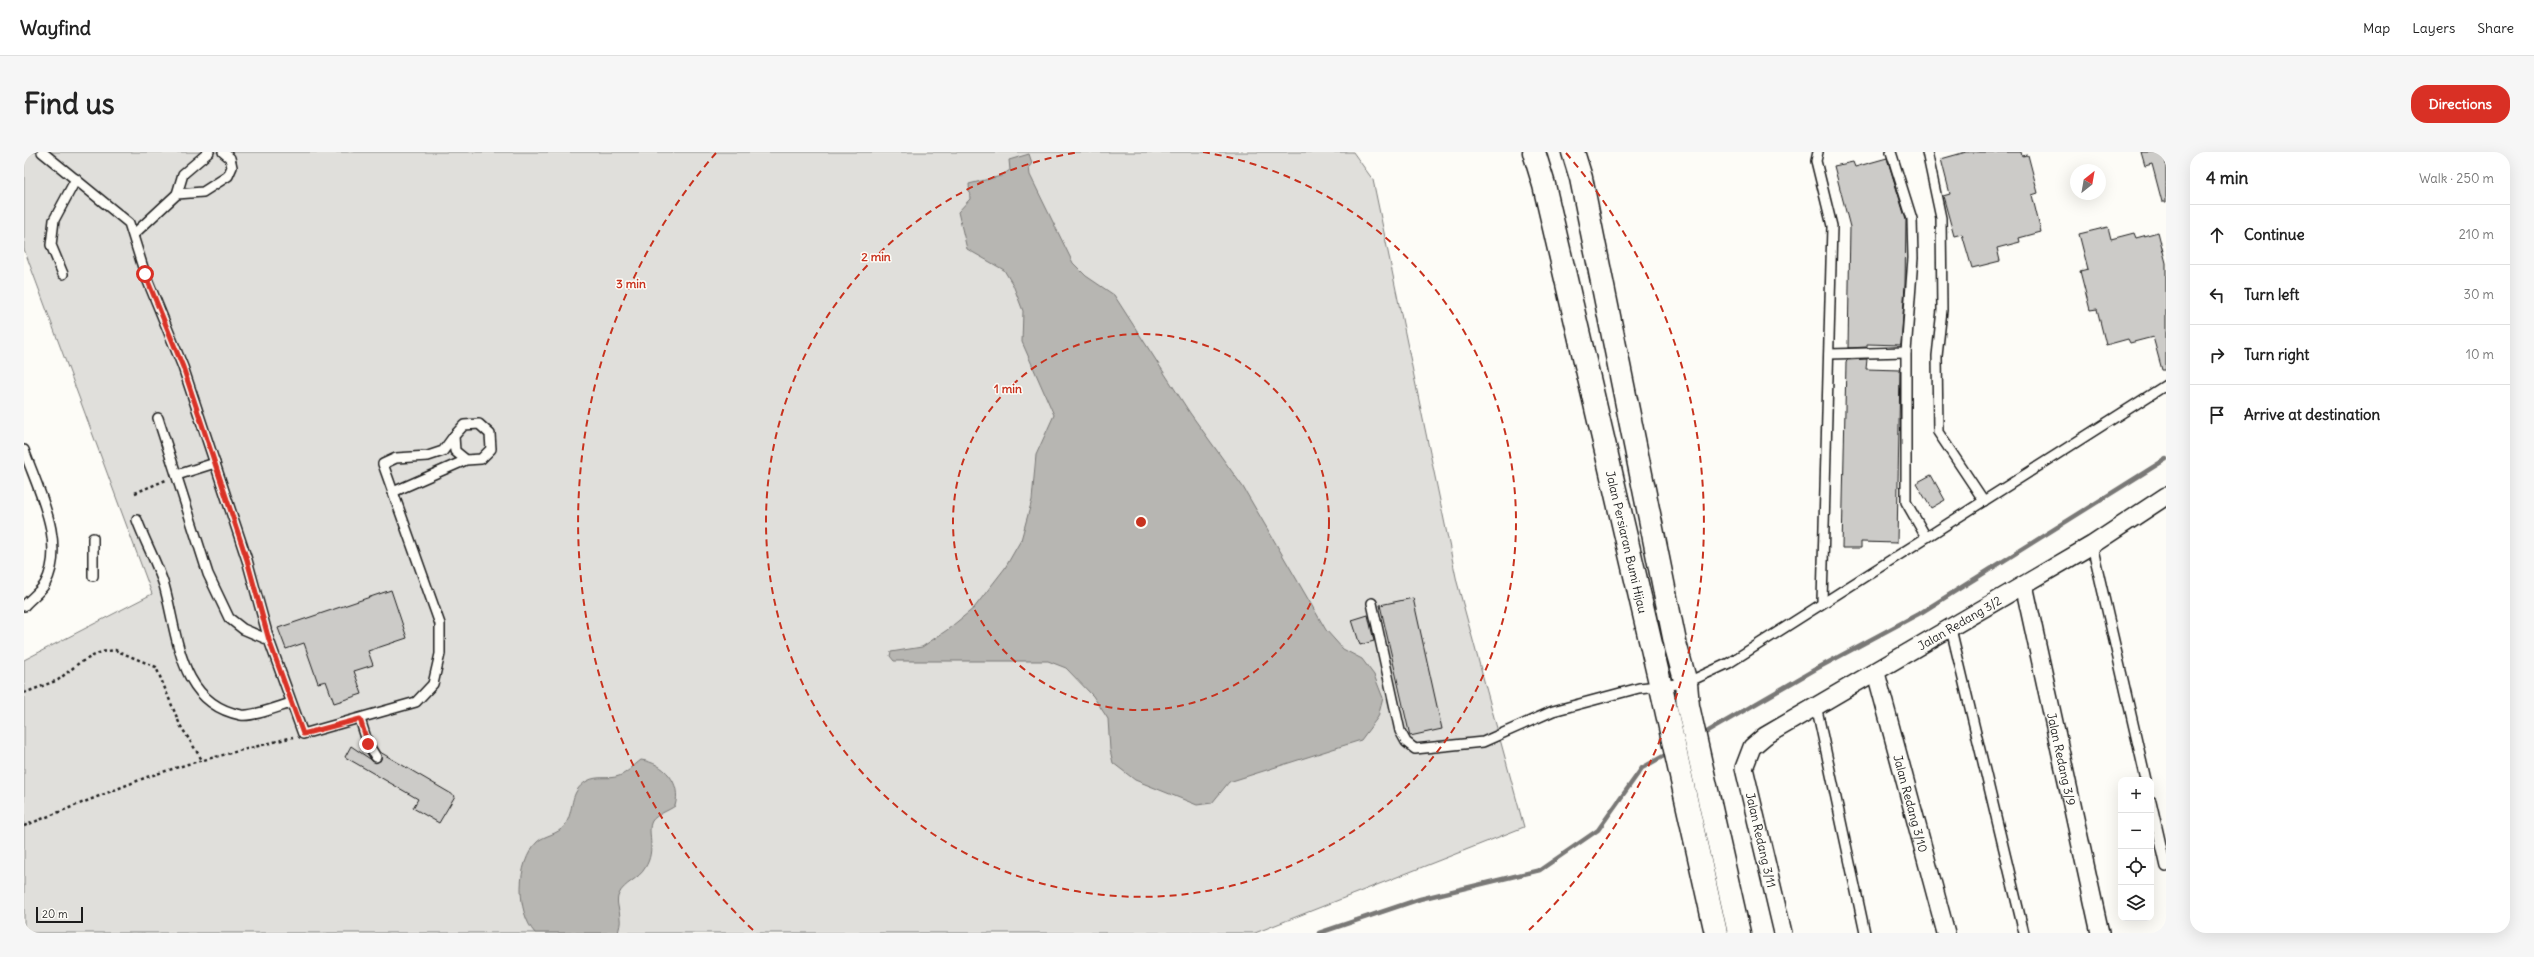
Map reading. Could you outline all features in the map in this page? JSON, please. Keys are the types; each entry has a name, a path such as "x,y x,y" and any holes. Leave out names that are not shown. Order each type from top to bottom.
{"main road":[{"name":"Jalan Persiaran Bumi Hijau","path":"1534,152 1544,185 1668,716 1716,933"},
{"name":"Jalan Persiaran Bumi Hijau","path":"1573,152 1581,178 1676,647 1686,683 1688,706 1739,933"}],"street":[{"name":"Jalan Redang 3/2","path":"1752,747 1765,736 1816,705 1876,673 2092,545 2166,496"},
{"name":"Jalan Redang 3/9","path":"2024,585 2100,933"},
{"name":"Jalan Redang 3/10","path":"1876,673 1946,933"},
{"name":"Jalan Redang 3/11","path":"1752,747 1744,768 1783,933"}],"lane":[{"path":"42,152 129,223 134,234 145,274 183,367 247,560 269,640 303,734 416,702 433,684 440,654 440,624 383,464 396,458 428,456 443,451 464,425 479,424 490,434 491,449 481,459 466,460 393,492"},
{"path":"134,234 177,194 183,174 209,152"},
{"path":"177,194 202,192 228,176 232,167 230,158 223,152"},
{"path":"1818,152 1816,162 1832,226 1822,602"},
{"path":"1891,152 1912,219 1913,258 1906,352 1906,502 1926,537"},
{"path":"1927,152 1941,218 1942,310 1937,356 1938,432 1984,501"},
{"path":"63,274 51,245 52,233 54,220 76,179"},
{"path":"1829,354 1906,352"},
{"path":"1372,603 1400,731 1406,742 1415,749 1483,742 1553,711 1639,688 1686,683 1729,663 1822,602 2166,385"},
{"path":"158,418 208,574 229,618 243,629 269,640"},
{"path":"454,436 455,451 466,460"},
{"path":"24,450 53,536 54,561 44,585 24,606"},
{"path":"177,476 214,463"},
{"path":"137,520 164,585 182,663 197,687 217,707 243,716 291,703"},
{"path":"93,538 93,576"},
{"path":"2092,545 2145,777"},
{"path":"1951,629 2024,933"},
{"path":"1816,705 1865,933"},
{"path":"360,719 368,744 376,757"},
{"path":"2154,813 2166,866"}],"path":[{"path":"134,493 177,476"},
{"path":"24,693 58,680 79,663 101,652 115,650 156,666 180,725 202,760"},
{"path":"24,826 147,777 202,760 303,734"}],"shaded area":[{"path":"24,152 1353,152 1373,180 1457,582 1524,827 1255,933 24,933 24,660 152,594 24,249"},
{"path":"1029,154 1032,163 1029,167 1030,175 1073,263 1086,276 1114,295 1190,413 1243,487 1326,630 1343,649 1362,659 1374,675 1383,698 1378,717 1361,740 1229,782 1212,803 1197,805 1135,780 1113,763 1110,750 1108,719 1093,696 1066,668 1048,661 894,661 890,656 891,652 922,647 947,630 974,608 1005,568 1021,540 1032,500 1036,455 1054,415 1022,342 1023,311 1013,285 1004,270 967,249 958,212 970,199 969,184 1001,176 1010,170 1009,160"},
{"path":"641,760 657,765 669,776 676,790 675,806 660,814 652,821 650,825 651,848 645,868 621,890 619,894 618,903 620,922 618,933 535,933 524,913 521,888 522,874 530,851 537,842 559,831 565,825 570,813 574,796 581,785 591,779 611,778 622,775"}],"building":[{"path":"1966,152 2021,152 2022,156 2028,155 2038,193 2032,195 2041,232 2019,238 2020,242 1997,248 2000,261 1972,268 1962,234 1954,236 1943,196 1950,194 1941,159"},
{"path":"2141,152 2166,152 2166,202 2162,202 2152,164 2145,166"},
{"path":"1887,158 1906,220 1905,285 1901,345 1867,344 1867,347 1848,348 1850,227 1834,166 1853,162 1855,167"},
{"path":"2108,227 2111,239 2134,233 2136,238 2158,232 2166,263 2166,370 2162,370 2153,337 2130,343 2128,339 2106,345 2097,309 2090,310 2080,271 2088,269 2079,234"},
{"path":"1867,359 1866,369 1900,370 1897,543 1861,542 1861,548 1842,548 1846,363 1847,360"},
{"path":"1931,475 1945,500 1931,508 1916,483"},
{"path":"391,590 407,638 368,651 373,665 354,671 362,694 334,703 326,681 318,683 304,643 286,649 278,628"},
{"path":"1413,598 1442,729 1410,736 1380,605"},
{"path":"1368,615 1374,641 1360,645 1352,620"},
{"path":"351,746 376,763 381,759 380,752 455,796 439,823 413,808 418,799 345,757"}],"waterway":[{"path":"1700,736 1814,670 1922,612 2166,459"},
{"path":"1319,933 1420,899 1540,870 1598,830 1642,768 1669,753"}],"route":[{"path":"145,274 183,367 247,560 269,640 303,734 360,719 368,744"}]}
